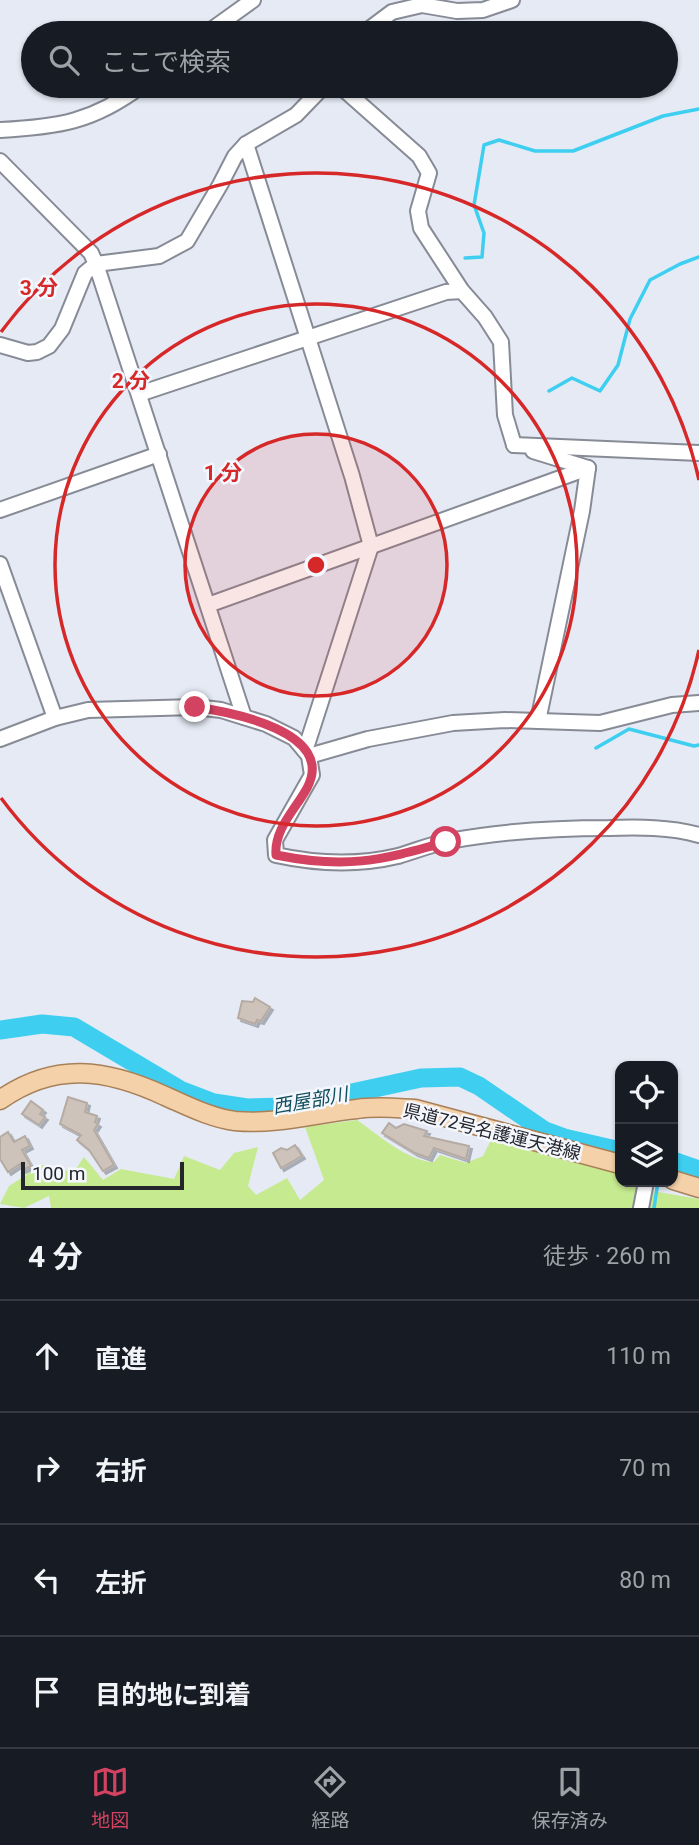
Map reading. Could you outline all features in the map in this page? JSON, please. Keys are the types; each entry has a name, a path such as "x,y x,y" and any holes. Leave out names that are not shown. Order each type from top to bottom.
{"main road":[{"name":"県道72号名護運天港線","path":"0,1100 38,1080 62,1074 109,1075 192,1108 234,1121 276,1122 369,1108 415,1109 615,1163"},
{"path":"678,1182 699,1188"}],"street":[{"path":"224,21 253,0"},
{"path":"380,21 392,12 422,5 457,11 483,10 512,0"},
{"path":"0,130 50,127 106,110 124,98"},
{"path":"0,345 28,353 49,346 62,328 85,273 96,264 159,256 187,242 235,156 246,144 296,115 312,98"},
{"path":"354,98 419,156 429,173 418,211 421,228 462,291 485,317 501,342 505,415 514,444"},
{"path":"246,144 352,476 371,546 307,753"},
{"path":"0,161 91,253 96,264 244,717"},
{"path":"138,394 446,292 462,291"},
{"path":"514,444 699,453"},
{"path":"514,444 588,468"},
{"path":"0,510 159,454"},
{"path":"208,606 588,468"},
{"path":"538,721 582,511 588,468"},
{"path":"0,564 55,718"},
{"path":"307,753 453,723 505,720 600,723 672,705 699,703"},
{"path":"0,739 55,718 88,710 195,707 266,724 294,738 307,753 312,775 275,840 276,855 334,864 398,856 446,842 507,831 649,827 699,835"},
{"path":"641,1208 645,1187"}],"green space":[{"path":"357,1120 394,1146 424,1161 434,1162 440,1155 466,1163 483,1156 491,1140 615,1170 615,1187 638,1187 634,1208 51,1208 49,1196 24,1208 0,1204 9,1186 42,1165 74,1172 84,1157 103,1180 121,1169 174,1179 184,1156 220,1170 234,1153 258,1147 248,1186 256,1195 287,1178 300,1200 324,1180 305,1127"},
{"path":"652,1191 699,1199 699,1208 649,1208"}],"building":[{"path":"255,998 270,1007 261,1021 257,1020 255,1024 238,1018 242,1001 253,1002"},
{"path":"68,1097 87,1103 85,1112 97,1116 95,1122 98,1124 94,1130 114,1165 103,1171 89,1150 77,1140 81,1135 60,1124"},
{"path":"31,1101 43,1110 40,1114 45,1117 39,1125 22,1114"},
{"path":"389,1123 396,1128 404,1124 427,1131 424,1136 469,1146 466,1159 434,1148 429,1158 415,1153 382,1133"},
{"path":"8,1132 14,1142 25,1136 30,1146 22,1150 31,1166 23,1170 20,1164 8,1172 0,1159 0,1137"},
{"path":"295,1145 302,1156 281,1168 273,1153"}],"waterway":[{"path":"465,258 482,257 484,233 474,205 484,145 499,140 535,151 573,151 663,116 699,109"},
{"path":"549,391 572,378 600,391 618,365 630,319 650,280 699,257"},
{"path":"596,748 629,729 699,745"},
{"name":"西屋部川","path":"0,1030 42,1024 74,1027 180,1090 214,1103 247,1108 287,1107 421,1078 460,1077 479,1086 545,1131 615,1150"},
{"name":"西屋部川","path":"678,1163 699,1170"},
{"path":"654,1208 657,1187"}],"route":[{"path":"195,707 221,710 266,724 294,738 309,755 312,775 275,840 276,855 334,864 363,862 398,856 446,842"}]}
